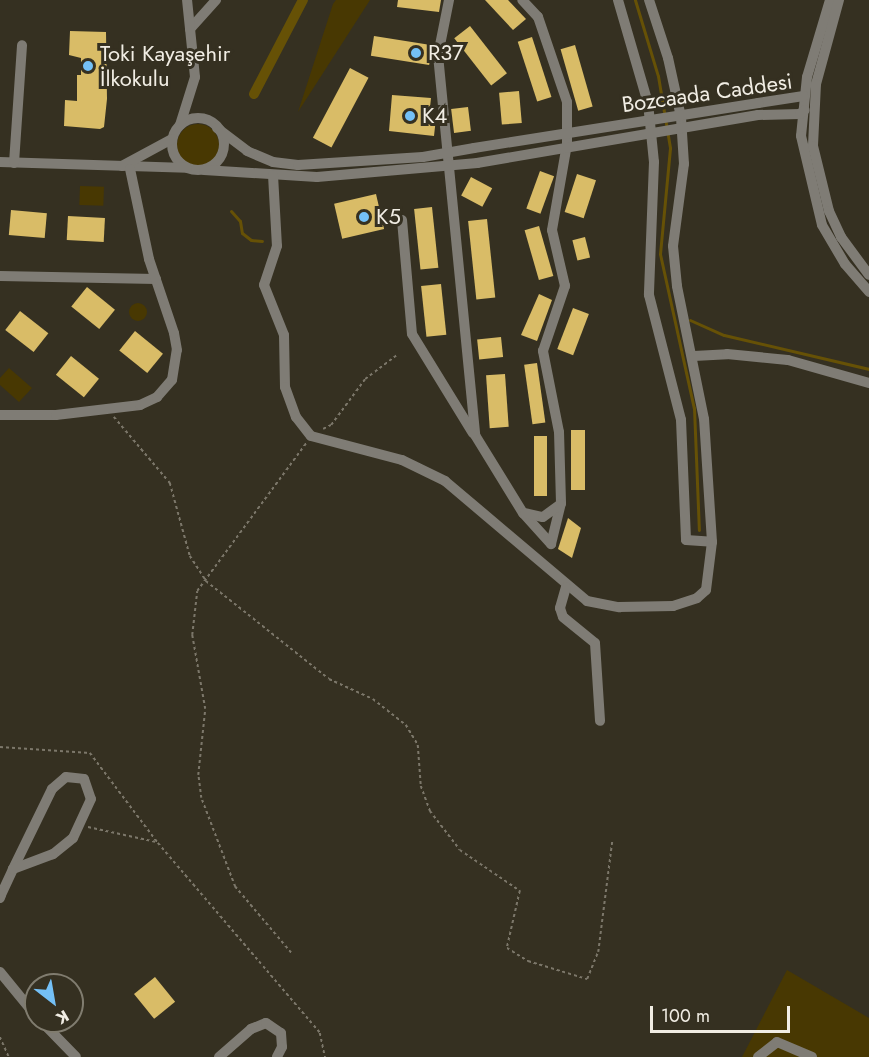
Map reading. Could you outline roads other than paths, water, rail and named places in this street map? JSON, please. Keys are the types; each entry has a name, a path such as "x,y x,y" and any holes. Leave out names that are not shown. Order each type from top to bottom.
{"street":[{"path":"125,168 145,158 172,139 180,125 195,77 187,0"},
{"path":"190,29 216,0"},
{"path":"449,0 438,55 475,435"},
{"path":"402,220 411,334 523,513 552,544 561,503 559,432 543,351 565,286 552,230 567,144 567,102 538,17 522,0"},
{"path":"618,0 648,103 654,162 649,295 681,420 686,540 712,542"},
{"path":"273,175 277,246 264,285 285,335 285,387 296,417 311,436 402,460 445,481 566,586 587,601 619,608 674,606 697,598 706,590 712,542 708,449 694,356 677,286 673,246 684,164 681,117 668,58 649,0"},
{"path":"830,0 803,96 801,114 806,168 822,225 845,264 869,292"},
{"path":"839,0 813,104 813,146 829,211 841,237 869,275"},
{"path":"14,163 22,45"},
{"name":"Bozcaada Caddesi","path":"204,170 273,175 364,176 448,167 759,115 801,114 813,104 803,96 446,154 350,163 281,163 247,151 218,128"},
{"path":"0,162 204,170 223,152 218,128 195,118 180,125"},
{"path":"172,139 174,157 187,168"},
{"path":"0,415 108,410 148,402 172,380 177,350 125,168"},
{"path":"0,276 156,279"},
{"path":"694,356 727,354 788,360 869,383"},
{"path":"523,513 543,517 561,503"},
{"path":"566,586 561,608 563,617 595,643 600,722"},
{"path":"0,898 13,869 52,789 66,777 81,777 91,792 82,824 61,849 13,869"},
{"path":"0,972 24,1001"},
{"path":"219,1057 251,1029 266,1023 281,1033 282,1047 277,1057"},
{"path":"53,1033 76,1057"},
{"path":"758,1057 777,1042 812,1057"}],"waterway":[{"path":"254,94 303,0"},
{"path":"635,0 658,76 670,148 660,254 694,408 699,530"},
{"path":"231,211 240,221 242,233 251,240 262,241"},
{"path":"690,320 724,335 869,369"}],"place":[{"name":"R37","path":"416,53"},
{"name":"Toki Kayaşehir İlkokulu","path":"88,66"},
{"name":"K4","path":"410,116"},
{"name":"K5","path":"364,217"}]}
